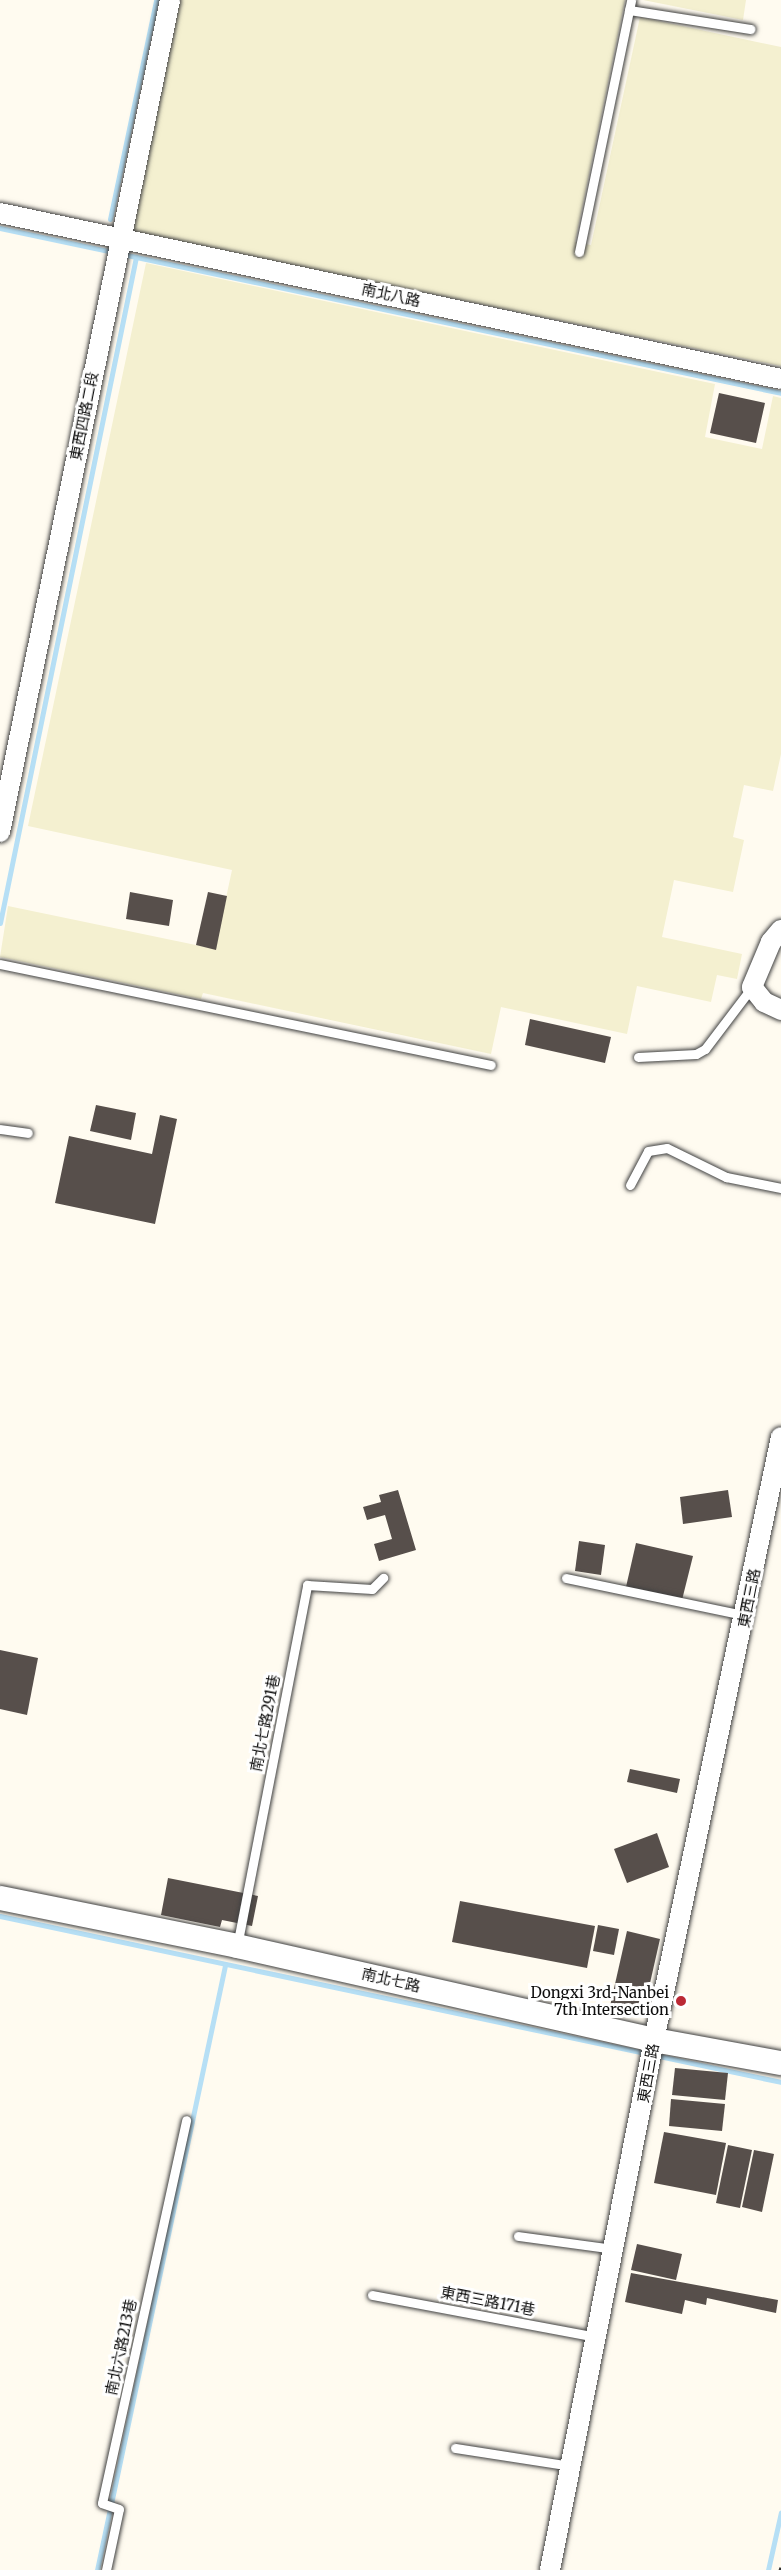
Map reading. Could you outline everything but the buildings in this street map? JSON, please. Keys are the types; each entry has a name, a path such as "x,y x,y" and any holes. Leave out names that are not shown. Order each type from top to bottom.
{"street":[{"name":"東西四路二段","path":"0,832 170,0"},
{"name":"南北八路","path":"0,213 781,379"},
{"path":"781,930 767,950 752,987 764,1002 781,1010"},
{"name":"東西三路","path":"550,2570 616,2249 654,2040 746,1615 781,1437"},
{"name":"南北七路","path":"0,1898 237,1946 654,2040 781,2063"}],"lane":[{"path":"579,252 630,5 751,29"},
{"path":"0,964 491,1065"},
{"path":"638,1057 696,1054 705,1049 752,987"},
{"path":"0,1129 28,1133"},
{"path":"630,1185 648,1151 667,1148 726,1176 781,1188"},
{"name":"南北七路291巷","path":"237,1946 307,1585 372,1589 383,1578"},
{"path":"566,1578 746,1615"},
{"name":"南北六路213巷","path":"106,2570 119,2510 102,2503 186,2120"},
{"path":"518,2235 616,2249"},
{"name":"東西三路171巷","path":"372,2295 598,2338"},
{"path":"455,2448 573,2466"}],"shaded area":[{"path":"180,0 625,0 575,242 591,245 640,17 781,47 781,366 131,232"},
{"path":"643,0 746,0 743,20"},
{"path":"146,263 715,384 705,437 762,449 773,396 781,398 781,754 773,791 744,785 733,837 744,840 733,892 674,880 662,937 742,954 737,979 717,975 711,1002 637,986 627,1034 501,1007 491,1054 203,993 201,999 0,957 8,906 215,949 232,870 28,826"}],"waterway":[{"path":"110,219 156,0"},
{"path":"0,228 113,252"},
{"path":"122,254 781,393"},
{"path":"0,923 136,257"},
{"path":"0,1916 781,2082"},
{"path":"97,2570 225,1965"},
{"path":"768,2570 781,2512"}],"place":[{"name":"Dongxi 3rd-Nanbei 7th Intersection","path":"681,2001"}]}
